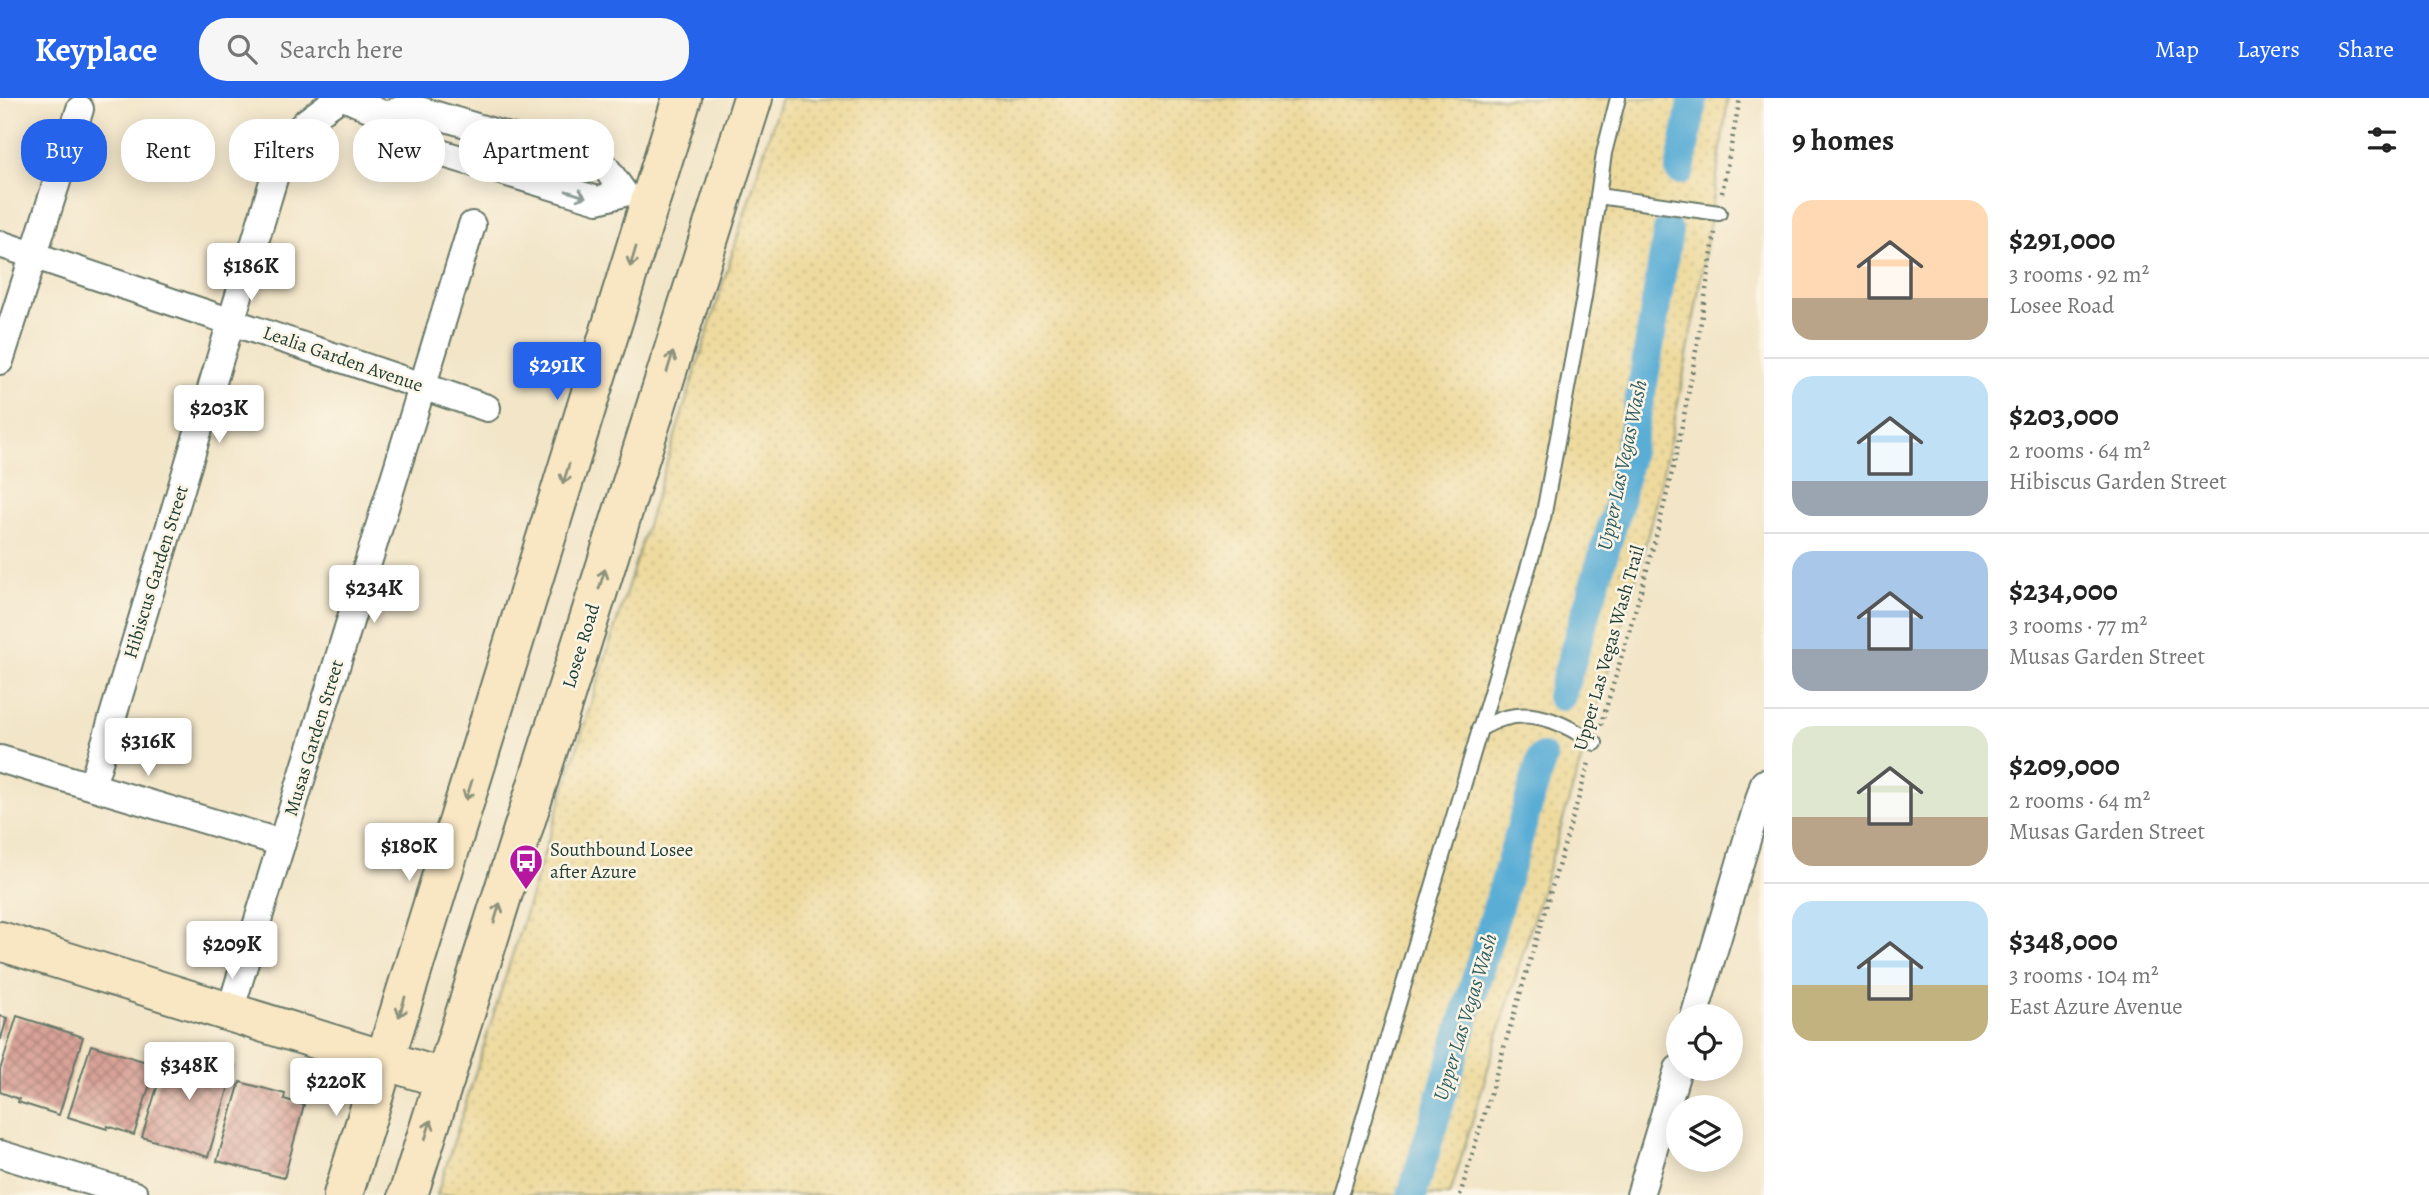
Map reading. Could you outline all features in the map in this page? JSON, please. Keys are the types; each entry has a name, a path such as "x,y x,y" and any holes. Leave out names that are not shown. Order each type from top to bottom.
{"main road":[{"path":"343,1195 386,1059 637,196 682,98"},
{"name":"Losee Road","path":"408,1195 753,98"},
{"path":"0,941 444,1079"}],"street":[{"name":"Hibiscus Garden Street","path":"92,786 284,145 306,122 339,98"},
{"path":"346,98 385,114 410,107 604,165 637,196"},
{"path":"0,361 80,109"},
{"path":"385,114 397,140 598,200 637,196"},
{"name":"Musas Garden Street","path":"230,1011 472,225"},
{"name":"Lealia Garden Avenue","path":"0,244 487,408"},
{"path":"0,759 282,843"},
{"path":"1698,1004 1764,783"},
{"path":"1640,1195 1674,1081"},
{"path":"0,1154 119,1193"}],"lane":[{"path":"1341,1195 1543,518 1584,297 1604,153 1618,98"},
{"path":"1598,196 1719,213"},
{"path":"1479,729 1505,718 1530,714 1556,722 1595,743"}],"path":[{"name":"Upper Las Vegas Wash Trail","path":"1460,1195 1646,577 1674,464 1696,356 1740,98"}],"sand":[{"path":"781,98 1728,98 1691,335 1654,510 1639,568 1450,1195 437,1195"}],"building":[{"path":"0,1016 7,1018 1,1039 0,1039"},
{"path":"17,1016 83,1037 59,1115 18,1102 19,1099 0,1092 0,1070"},
{"path":"91,1045 156,1065 134,1135 68,1117"},
{"path":"169,1047 235,1066 208,1157 142,1137"},
{"path":"240,1082 285,1094 284,1099 304,1105 284,1178 217,1161"}],"waterway":[{"name":"Upper Las Vegas Wash","path":"1680,170 1693,98"},
{"name":"Upper Las Vegas Wash","path":"1561,696 1617,509 1644,377 1668,231"},
{"name":"Upper Las Vegas Wash","path":"1412,1195 1542,758"}],"place":[{"name":"Southbound Losee after Azure","path":"526,891"}]}
